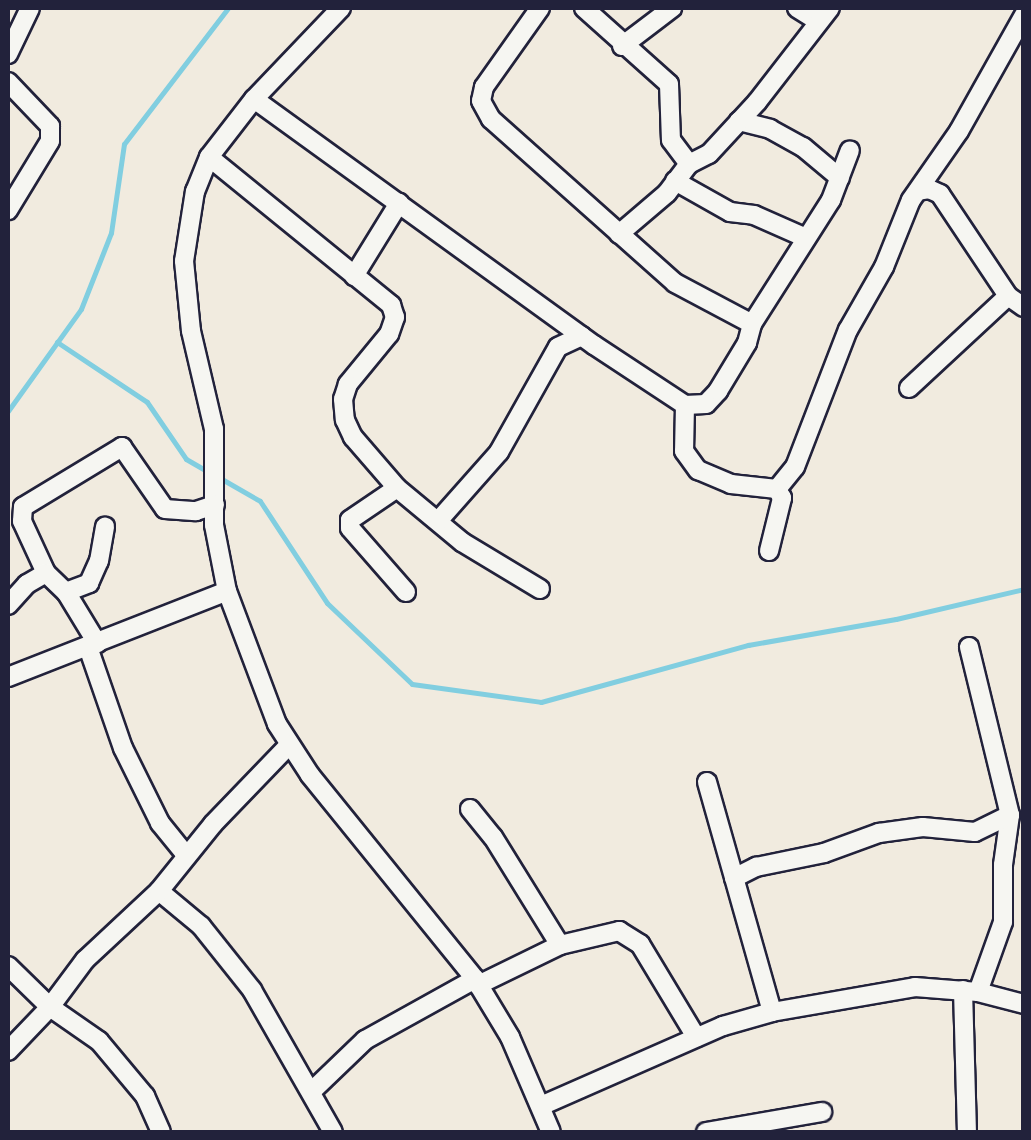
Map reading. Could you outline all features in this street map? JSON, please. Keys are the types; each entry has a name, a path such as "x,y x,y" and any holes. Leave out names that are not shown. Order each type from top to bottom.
{"street":[{"path":"8,54 30,8"},
{"path":"341,8 254,100 209,157 195,191 184,261 191,331 214,429 215,505 227,591 260,687 289,745 477,982 542,1105 551,1132"},
{"path":"540,8 484,87 482,100 491,120 675,283 752,324"},
{"path":"584,8 622,46 670,84 671,140 690,164"},
{"path":"622,46 672,8"},
{"path":"619,234 740,121 824,14 796,8"},
{"path":"778,490 795,466 848,330 884,267 918,191 966,120 1024,15"},
{"path":"8,82 50,126 50,141 8,210"},
{"path":"254,100 582,336 685,404 706,404 718,391 747,344 752,324 832,200 850,150"},
{"path":"740,121 770,129 803,148 840,178"},
{"path":"209,157 391,306 395,317 389,334 348,384 343,399 344,420 353,437 397,488 462,542 540,589"},
{"path":"675,181 730,212 754,215 806,238"},
{"path":"918,191 930,189 940,194 1008,296 1024,307"},
{"path":"354,276 399,203"},
{"path":"908,388 1008,296"},
{"path":"438,522 499,452 558,347 582,336"},
{"path":"685,404 684,451 698,470 730,484 778,490"},
{"path":"186,855 160,823 124,748 93,645 66,592 46,573 22,521 23,507 122,447 165,509 196,511 215,505"},
{"path":"397,488 350,520 350,528 406,592"},
{"path":"769,552 782,498 778,490"},
{"path":"66,592 89,583 99,561 105,527"},
{"path":"8,605 27,584 46,573"},
{"path":"8,677 227,591"},
{"path":"967,1132 971,991 1003,922 1003,865 1010,815 969,647"},
{"path":"8,1051 50,1007 86,960 159,892 186,855 289,745"},
{"path":"706,782 772,1012"},
{"path":"470,810 493,837 560,945"},
{"path":"734,878 756,867 824,853 880,833 923,827 975,832 1010,815"},
{"path":"159,892 202,926 252,990 333,1132"},
{"path":"312,1090 365,1040 477,982 560,945 611,930 640,944 696,1037"},
{"path":"8,966 50,1007 99,1041 145,1096 162,1132"},
{"path":"542,1105 696,1037 772,1012 915,987 971,991 1024,1004"},
{"path":"709,1132 822,1112"}],"waterway":[{"path":"8,411 81,309 111,233 124,144 228,8"},
{"path":"57,342 147,402 186,459 210,473"},
{"path":"220,478 260,501 327,603 412,684 541,702 748,645 896,619 1024,589"}]}
